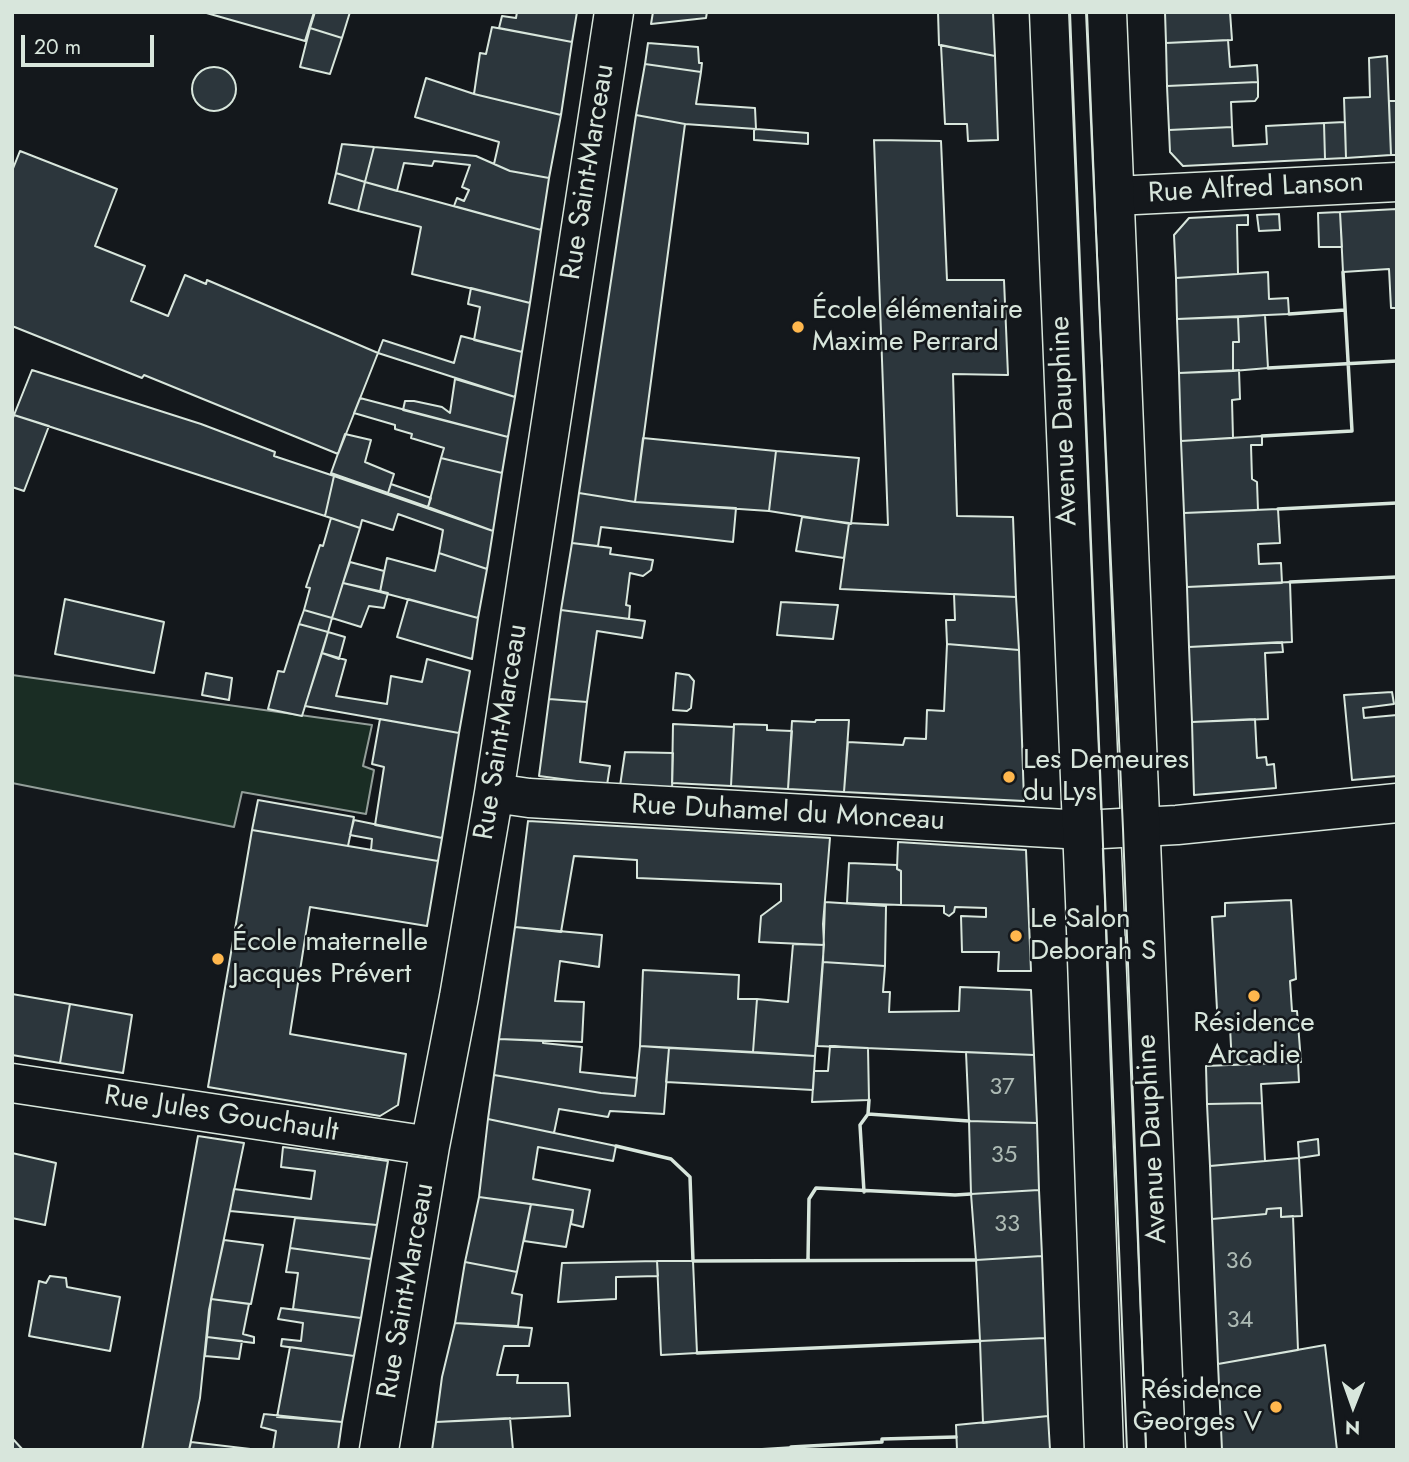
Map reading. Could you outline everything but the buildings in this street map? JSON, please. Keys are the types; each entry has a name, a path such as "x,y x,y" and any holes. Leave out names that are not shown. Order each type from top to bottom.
{"street":[{"name":"Rue Saint-Marceau","path":"379,1450 430,1146 494,793 614,12"},
{"name":"Avenue Dauphine","path":"1049,12 1083,830 1104,1450"},
{"name":"Avenue Dauphine","path":"1107,12 1166,1450"},
{"name":"Rue Alfred Lanson","path":"1115,196 1397,182"},
{"name":"Rue Duhamel du Monceau","path":"494,793 529,798 1083,830"},
{"path":"1083,830 1139,828 1397,803"},
{"name":"Rue Jules Gouchault","path":"12,1083 430,1146"}],"green space":[{"path":"12,675 372,725 363,766 374,770 366,814 242,792 234,827 12,783"}],"tram line":[{"path":"1070,12 1127,1450"},
{"path":"1086,12 1123,829 1146,1450"}],"wall":[{"path":"1262,436 1352,431 1343,272"},
{"path":"1289,314 1345,310"},
{"path":"1268,368 1397,361"},
{"path":"1278,509 1397,503"},
{"path":"1290,582 1397,577"},
{"path":"864,1192 860,1125 868,1114 869,1100"},
{"path":"868,1114 969,1121"},
{"path":"616,1146 671,1159 690,1177 693,1261 976,1260"},
{"path":"808,1260 809,1199 816,1188 971,1194"},
{"path":"697,1353 980,1341"},
{"path":"791,1447 882,1442 882,1439 956,1437"}],"place":[{"name":"École élémentaire Maxime Perrard","path":"798,327"},
{"name":"Les Demeures du Lys","path":"1009,777"},
{"name":"Le Salon Deborah S","path":"1016,936"},
{"name":"École maternelle Jacques Prévert","path":"218,959"},
{"name":"Résidence Arcadie","path":"1254,996"},
{"name":"Résidence Georges V","path":"1276,1407"}]}
